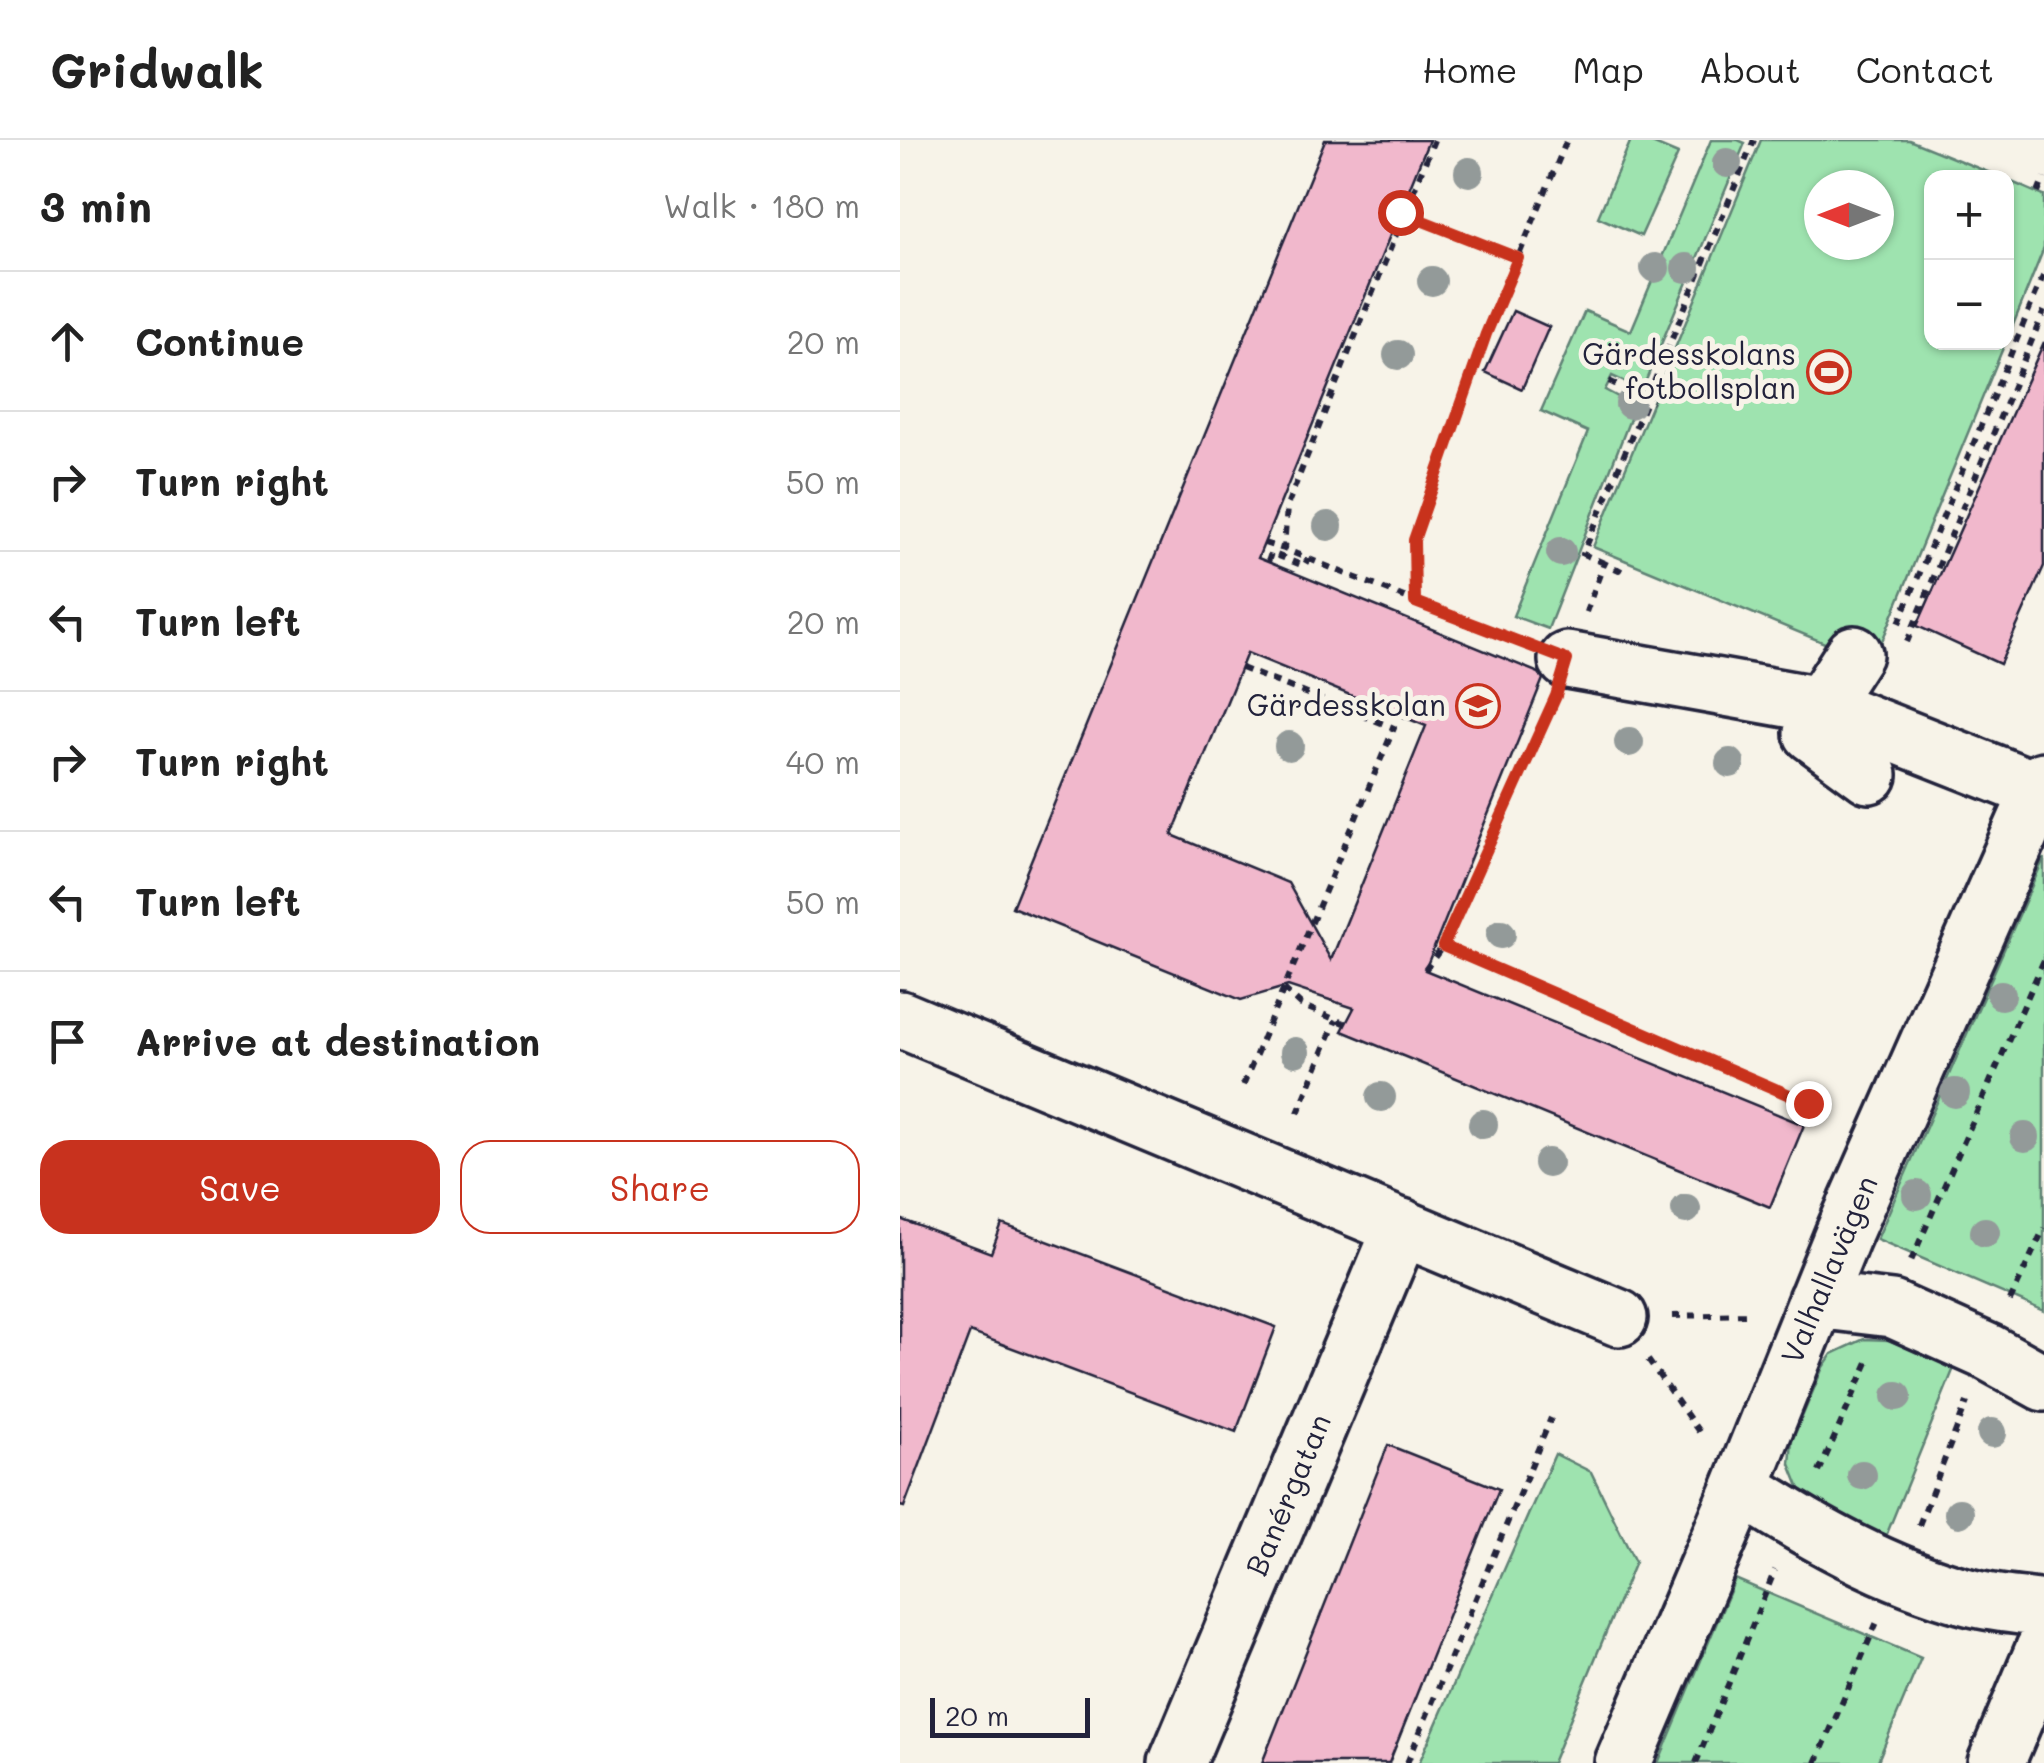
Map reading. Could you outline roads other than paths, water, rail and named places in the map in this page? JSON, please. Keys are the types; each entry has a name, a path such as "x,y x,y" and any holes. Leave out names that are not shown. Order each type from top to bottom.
{"main road":[{"path":"1869,775 1812,733 1821,705 1884,647"},
{"path":"1567,660 1821,705 2042,786"},
{"name":"Valhallavägen","path":"1623,1763 1816,1300 2042,786"},
{"path":"900,1020 1619,1318"},
{"name":"Banérgatan","path":"1177,1763 1402,1227"},
{"path":"1816,1300 1892,1309 1988,1352 2044,1384"},
{"path":"1741,1487 1796,1522 1899,1575 1971,1598 2044,1609"},
{"path":"1996,1763 2044,1649"}],"place":[{"name":"Gärdesskolans fotbollsplan","path":"1829,372"},
{"name":"Gärdesskolan","path":"1478,706"}]}
